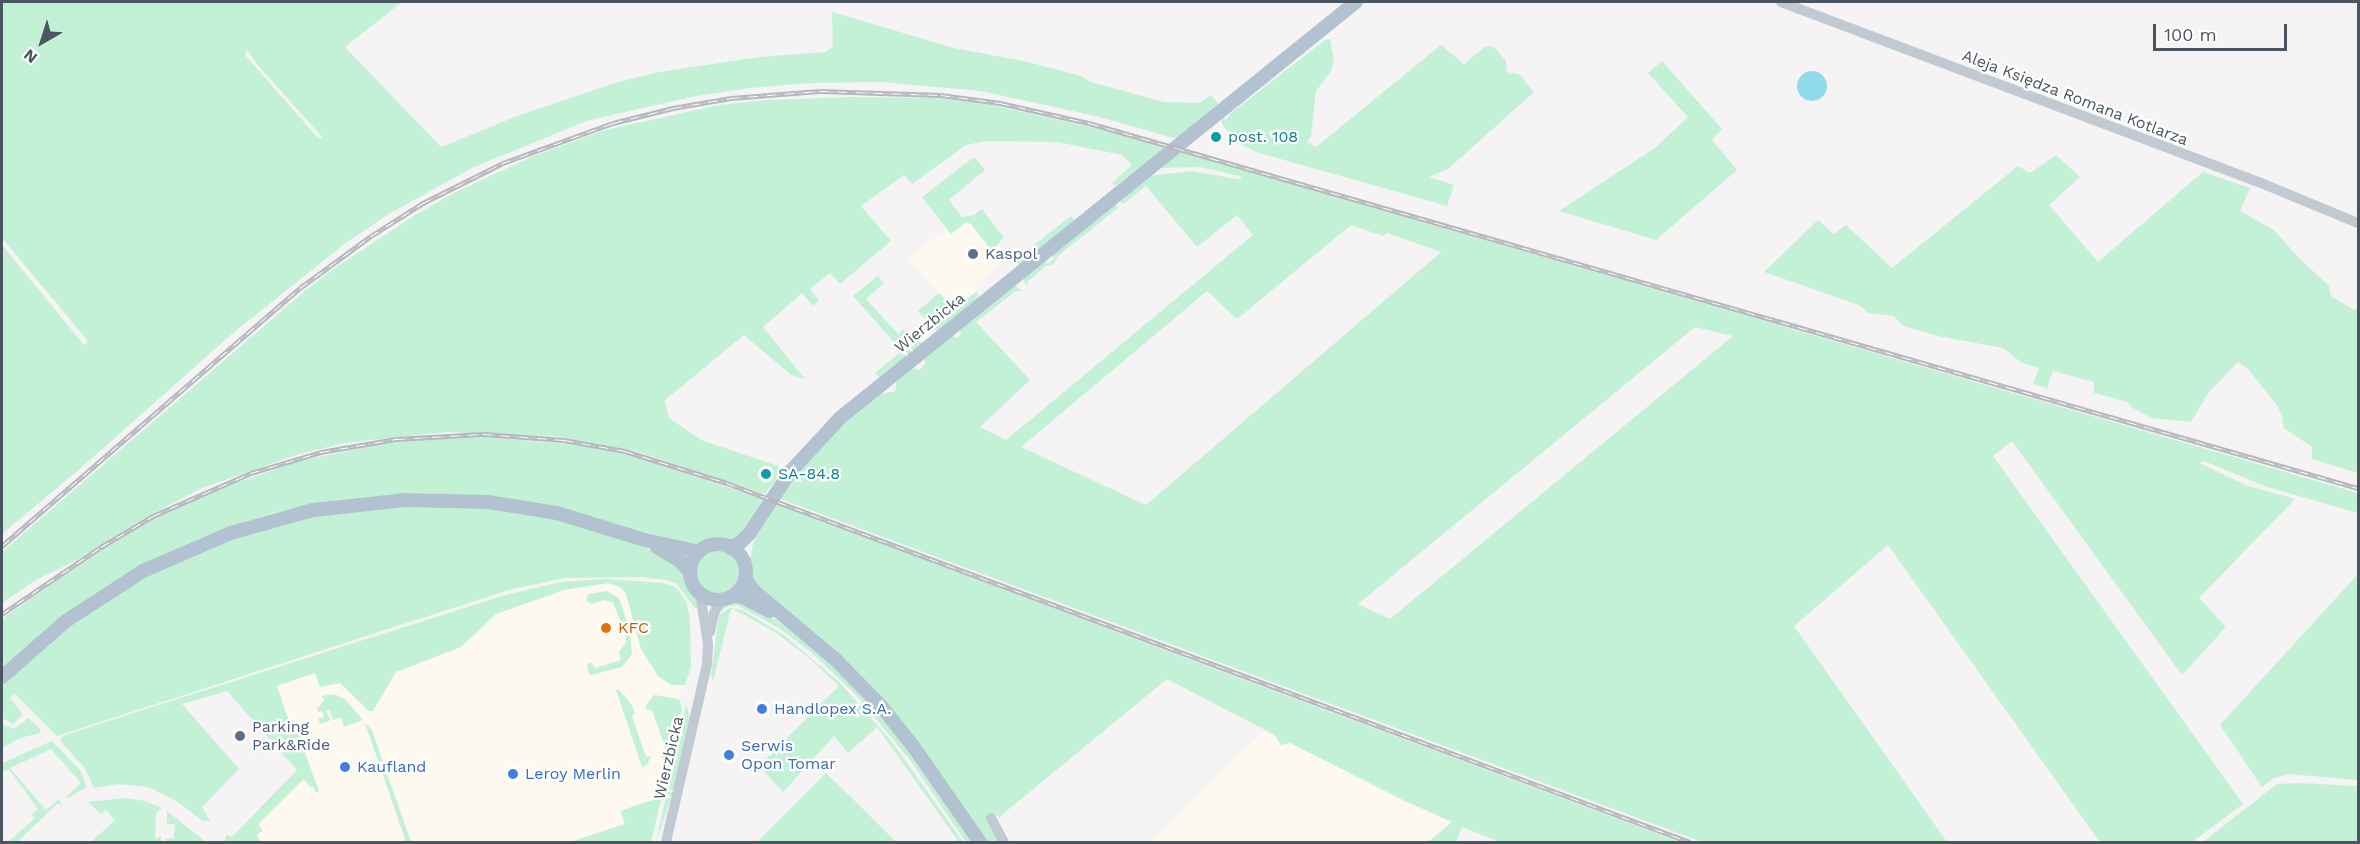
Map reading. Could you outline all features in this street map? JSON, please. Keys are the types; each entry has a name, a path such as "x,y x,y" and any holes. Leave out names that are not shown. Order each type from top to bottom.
{"main road":[{"name":"Wierzbicka","path":"730,548 740,543 755,525 790,472 840,418 1356,2"},
{"path":"2,677 66,621 143,571 219,537 300,513 375,501 473,501 564,515 645,540 699,552"},
{"name":"Wierzbicka","path":"743,562 755,525"},
{"path":"645,540 679,560 690,572"},
{"path":"809,637 754,603 727,597 712,599 700,593 693,585 690,572 692,562 699,552 714,545 730,548 743,562 745,578 753,590 809,637 849,672 892,719 980,843"},
{"path":"727,597 741,586 745,578"}],"street":[{"name":"Aleja Księdza Romana Kotlarza","path":"1781,2 2261,183 2358,223"},
{"name":"Wierzbicka","path":"700,593 708,644"},
{"name":"Wierzbicka","path":"666,843 707,664 714,613 727,597"},
{"path":"991,818 1004,843"}],"shaded area":[{"path":"966,222 971,224 1002,263 976,283 977,291 954,309 908,259 946,228 951,234"},
{"path":"608,583 620,587 626,594 641,649 658,676 663,681 683,686 679,699 657,695 646,702 645,707 652,709 667,753 662,757 665,771 643,842 245,842 243,835 306,770 231,685 321,657 369,711 390,670 503,611 564,590"},
{"path":"1265,730 1283,743 1290,743 1405,801 1453,822 1428,842 1150,842"}],"green space":[{"path":"2,2 402,2 345,47 441,147 520,115 615,83 659,72 759,57 826,52 833,46 832,12 954,48 1028,62 1081,76 1091,82 1164,102 1199,103 1211,95 1219,105 1177,139 1096,116 980,91 882,82 810,83 749,88 691,97 586,121 472,168 387,215 343,245 233,333 82,467 2,534 2,245 84,345 88,341 2,238","holes":["247,50 324,139 318,138 245,55"]},
{"path":"1330,39 1334,59 1331,71 1316,91 1311,136 1307,142 1316,147 1441,45 1464,64 1486,46 1494,47 1506,61 1507,72 1520,75 1534,92 1448,169 1429,177 1454,185 1447,206 1256,152 1235,141 1222,124 1222,117 1226,120 1230,114 1325,40"},
{"path":"1662,61 1722,129 1712,140 1737,170 1656,240 1559,211 1655,148 1688,117 1648,73"},
{"path":"850,97 940,98 987,104 1113,132 1166,148 1115,186 1112,183 1132,165 1122,155 1057,142 986,141 966,145 912,184 904,175 861,206 891,241 840,284 830,273 810,289 819,301 813,306 802,293 763,327 805,379 791,375 744,335 665,400 669,418 701,440 778,466 782,471 765,494 636,451 553,436 447,432 344,443 296,455 202,488 139,521 77,560 36,580 2,603 2,552 306,290 415,215 456,192 531,157 605,130 719,105 767,100"},
{"path":"1177,151 2358,493 2358,513 2264,486 2204,461 2199,463 2248,486 2295,499 2199,598 2226,627 2182,675 2012,441 1993,456 2243,804 2192,842 2100,842 1888,545 1794,626 1947,842 1702,842 778,498 796,473 836,431 880,394 895,391 897,379 911,368 919,370 925,365 925,356 952,335 957,338 961,334 959,329 1014,284 1021,291 1016,291 976,322 1030,380 980,427 1006,440 1253,235 1237,215 1197,247 1146,186 1123,204 1119,200 1149,176 1192,171 1242,180 1240,176 1200,167 1158,168","holes":["1351,225 1383,236 1387,233 1441,252 1146,505 1021,447 1207,291 1237,319","1695,327 1733,336 1390,619 1358,604"]},
{"path":"2056,155 2080,177 2049,205 2098,262 2203,172 2250,188 2240,211 2274,230 2329,286 2331,296 2354,310 2358,307 2358,473 2312,459 2312,447 2284,428 2282,415 2276,404 2249,370 2238,362 2208,393 2191,422 2152,418 2131,407 2128,402 2094,393 2094,382 2053,371 2047,388 2033,384 2039,368 2022,363 2003,348 1938,336 1904,326 1893,316 1868,313 1859,305 1764,272 1818,220 1834,234 1846,225 1892,268 2018,166 2030,173"},
{"path":"974,157 985,170 949,200 962,217 974,215 982,209 1004,238 991,250 971,224 966,222 951,234 922,197"},
{"path":"1114,204 1118,208 1058,256 1054,264 1046,266 1028,281 1027,286 1022,278 1045,260 1048,264 1054,259 1052,254"},
{"path":"1071,216 1075,221 1019,265 1011,255 1020,256"},
{"path":"878,276 884,283 866,299 898,334 903,329 914,341 918,338 922,343 879,377 875,373 902,351 853,296"},
{"path":"977,291 978,298 937,331 918,311 939,293 954,309"},
{"path":"485,437 578,445 637,457 763,499 742,535 733,542 710,541 696,547 561,508 485,496 414,493 376,496 336,500 273,513 203,537 123,576 69,612 2,669 2,619 82,562 162,514 206,493 300,461 397,441"},
{"path":"775,503 1680,842 1500,842 1462,827 1456,842 1428,842 1452,822 1290,743 1281,745 1275,735 1167,679 999,818 997,815 987,820 999,842 987,842 890,707 846,661 758,590 753,580 750,560 754,539"},
{"path":"414,505 488,508 557,519 629,540 668,557 685,574 700,609 695,608 676,583 666,580 642,577 565,578 512,589 57,736 15,694 10,698 23,714 13,724 2,718 2,684 24,662 89,611 147,575 235,538 310,517"},
{"path":"717,550 732,557 739,572 732,587 717,594 702,587 695,572 702,557"},
{"path":"2358,574 2358,780 2289,774 2274,778 2262,787 2220,725"},
{"path":"605,579 663,583 675,587 680,592 687,604 690,620 691,667 685,685 671,685 658,676 641,649 626,594 620,587 608,583 564,590 496,614 461,647 396,672 373,711 369,711 340,683 320,687 315,673 277,686 289,721 293,720 319,791 316,793 313,786 310,787 304,779 258,824 263,831 257,834 260,842 226,842 225,838 227,834 232,837 297,770 227,691 182,704 239,769 202,807 211,823 206,820 204,822 178,802 149,787 118,784 94,788 84,767 60,741 63,736 99,724 505,595 562,582"},
{"path":"607,591 619,598 630,631 632,654 622,667 591,675 587,664 591,662 595,668 621,660 619,652 626,642 626,635 613,603 605,600 592,604 586,601 588,594"},
{"path":"734,602 763,611 782,624 831,664 864,696 899,737 973,842 966,842 910,760 856,695 812,653 779,628 737,605 728,606 721,611 724,606"},
{"path":"730,608 713,682 711,676 719,615"},
{"path":"731,608 742,610 784,635 841,684 892,742 963,842 959,842 877,727 848,753 834,736 783,792 759,766 839,686 810,659 775,632"},
{"path":"618,689 632,705 635,714 632,716 646,757 651,756 647,765 642,767 616,690"},
{"path":"334,694 345,699 363,720 344,727 341,717 333,720 329,709 326,711 331,720 320,724 318,719 324,717 322,711 318,712 317,709 324,700 322,696"},
{"path":"654,695 679,699 682,709 651,842 570,842 625,824 620,811 658,798 665,771 662,756 667,753 652,710 647,710 645,707"},
{"path":"686,705 690,718 678,777 656,842"},
{"path":"29,718 40,729 40,733 20,738 2,748 2,724 14,729"},
{"path":"365,723 372,730 411,842 406,842"},
{"path":"52,741 80,770 87,787 66,797 81,783 51,749 10,768 46,810 59,799 62,805 57,804 17,842 8,842 35,818 32,814 38,809 9,769 2,773 2,763"},
{"path":"826,773 858,804 896,842 757,842"},
{"path":"2277,784 2358,786 2358,842 2203,842"},
{"path":"124,798 145,801 162,808 156,813 155,839 161,836 161,842 91,842 115,820 106,810 101,814 88,802"},
{"path":"167,811 206,842 165,842 165,839 174,838 175,824 167,824"}],"water":[{"path":"1812,71 1823,75 1827,86 1823,97 1812,101 1801,97 1797,86 1801,75"}],"railway":[{"path":"2,546 300,288 371,236 423,203 503,163 613,123 673,108 731,98 820,91 941,95 1000,103 1089,123 2358,488"},
{"path":"2,614 101,547 153,516 251,473 321,452 396,439 483,434 564,440 625,451 727,483 1690,842"}],"place":[{"name":"post. 108","path":"1216,137"},
{"name":"Kaspol","path":"973,254"},
{"name":"SA-84.8","path":"766,474"},
{"name":"KFC","path":"606,628"},
{"name":"Handlopex S.A.","path":"762,709"},
{"name":"Parking Park&Ride","path":"240,736"},
{"name":"Serwis Opon Tomar","path":"729,755"},
{"name":"Kaufland","path":"345,767"},
{"name":"Leroy Merlin","path":"513,774"}]}
